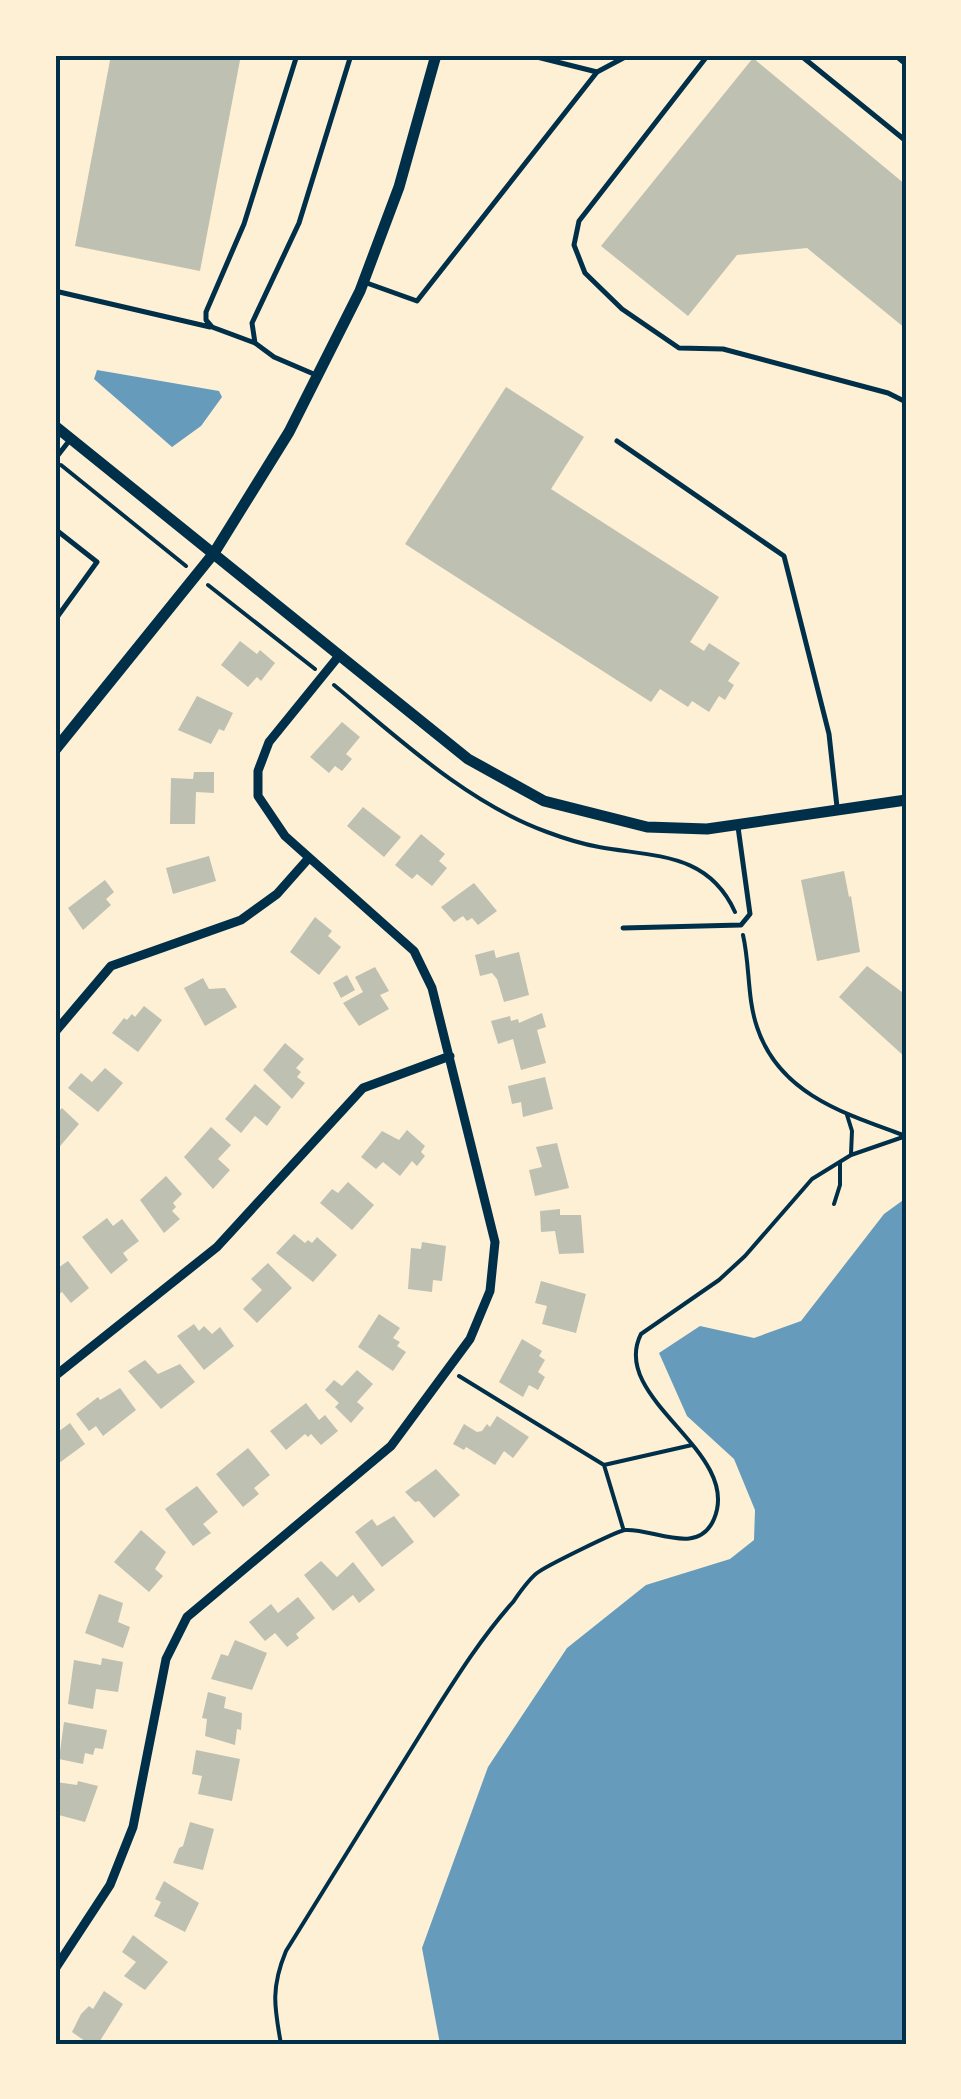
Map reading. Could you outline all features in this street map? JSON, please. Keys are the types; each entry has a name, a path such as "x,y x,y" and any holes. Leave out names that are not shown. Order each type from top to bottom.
{"street":[{"path":"55,750 214,553 289,432 363,282 399,186 436,55"},
{"path":"55,426 468,760 544,801 647,827 707,828 906,800"},
{"path":"55,1969 110,1886 133,1827 166,1659 187,1617 392,1446 470,1338 490,1290 495,1242 432,988 414,951 308,859 285,836 258,796 258,771 269,742 338,657"},
{"path":"55,1032 111,966 242,920 277,894 308,859"},
{"path":"55,1376 218,1247 363,1088 450,1056"}],"lane":[{"path":"212,328 206,312 244,224 297,55"},
{"path":"255,344 252,323 299,223 351,55"},
{"path":"529,55 597,72"},
{"path":"363,282 418,301 597,72 629,55"},
{"path":"708,55 580,221 574,245 586,273 622,310 679,348 723,349 888,392 906,402"},
{"path":"800,55 906,141"},
{"path":"55,291 212,328 255,344 316,375"},
{"path":"55,459 71,439"},
{"path":"616,441 784,556 829,734 837,810"},
{"path":"55,529 97,562 55,620"},
{"path":"623,928 741,925 750,914 738,824"}],"path":[{"path":"894,55 906,65"},
{"path":"55,459 485,803 562,837 596,847 662,855 693,865 728,898 741,925 756,1025 783,1074 809,1095 847,1115 906,1136"},
{"path":"847,1115 852,1132 851,1155"},
{"path":"281,2044 274,1979 286,1951 480,1639 538,1572 624,1530 679,1540 696,1538 709,1529 718,1502 707,1464 644,1381 637,1365 636,1344 641,1334 719,1280 812,1179 851,1155 906,1136"},
{"path":"834,1204 840,1185 840,1162"},
{"path":"448,1369 604,1465 624,1530"},
{"path":"604,1465 692,1445"}],"water":[{"path":"97,370 219,391 222,397 201,426 172,447 94,379"},
{"path":"906,1198 906,2044 440,2044 422,1948 488,1767 567,1648 646,1585 730,1559 754,1540 755,1510 734,1459 687,1416 659,1353 700,1326 754,1338 801,1321 884,1214"}],"building":[{"path":"111,55 241,55 200,271 75,246"},
{"path":"753,58 906,185 906,329 807,248 737,255 688,316 601,246"},
{"path":"506,387 584,437 551,489 719,597 690,642 704,651 709,643 740,663 728,681 734,685 725,700 719,696 709,712 692,701 688,707 660,689 651,702 405,544"},
{"path":"240,641 257,654 260,650 275,663 261,681 257,677 248,687 221,665"},
{"path":"197,696 233,713 224,731 219,729 211,744 178,730"},
{"path":"342,722 360,737 346,754 352,759 342,771 335,766 329,773 310,757"},
{"path":"194,772 214,772 214,793 196,792 195,824 170,824 171,778 193,779"},
{"path":"363,807 401,837 384,857 347,826"},
{"path":"421,834 445,854 439,861 447,868 432,886 417,874 412,879 395,865"},
{"path":"209,856 216,881 173,894 166,868"},
{"path":"844,871 860,952 817,961 801,880"},
{"path":"105,880 114,892 106,899 111,905 83,930 68,908"},
{"path":"474,883 497,911 478,925 463,916 454,922 441,907"},
{"path":"315,917 332,931 328,936 341,947 319,975 290,952"},
{"path":"494,950 496,958 519,952 529,995 504,1002 492,973 480,976 475,955"},
{"path":"867,966 906,995 906,1058 839,997"},
{"path":"375,967 389,991 380,995 389,1009 359,1026 343,1003 363,992 355,977"},
{"path":"347,975 355,990 341,998 333,983"},
{"path":"203,978 209,989 225,988 237,1007 205,1026 184,988"},
{"path":"144,1006 162,1020 138,1052 112,1033 124,1018 127,1020 132,1014 135,1017"},
{"path":"542,1013 546,1027 537,1030 546,1063 521,1070 513,1039 498,1044 491,1021 510,1016 511,1021 518,1019 519,1023"},
{"path":"285,1043 304,1059 296,1068 301,1072 297,1077 305,1083 292,1099 263,1070"},
{"path":"105,1068 123,1083 98,1112 68,1088 81,1073 92,1082"},
{"path":"545,1077 553,1109 523,1117 521,1102 512,1104 508,1086"},
{"path":"255,1084 281,1107 267,1126 255,1116 241,1133 225,1119"},
{"path":"62,1108 79,1124 55,1152 55,1116"},
{"path":"211,1127 231,1145 218,1159 230,1170 213,1189 184,1157"},
{"path":"407,1130 425,1146 421,1152 425,1156 417,1166 412,1161 400,1176 383,1162 376,1169 361,1157 382,1131 399,1140"},
{"path":"557,1143 569,1188 535,1196 529,1170 542,1167 536,1147"},
{"path":"166,1176 182,1194 173,1203 176,1207 172,1211 180,1219 164,1233 140,1200"},
{"path":"348,1182 374,1205 352,1230 320,1203 332,1189 338,1193"},
{"path":"560,1209 560,1215 581,1215 584,1253 559,1254 555,1231 541,1232 540,1211"},
{"path":"107,1218 113,1226 122,1219 139,1241 123,1253 128,1260 111,1274 82,1237"},
{"path":"294,1234 305,1243 312,1243 317,1237 337,1255 313,1282 276,1253"},
{"path":"422,1242 446,1246 442,1281 433,1280 432,1292 408,1289 411,1248 421,1249"},
{"path":"68,1261 89,1288 71,1303 62,1292 55,1297 55,1270"},
{"path":"268,1263 292,1288 257,1323 243,1309 262,1290 251,1279"},
{"path":"541,1281 586,1294 576,1333 542,1324 547,1306 535,1303"},
{"path":"379,1314 400,1328 393,1338 406,1352 393,1371 358,1347"},
{"path":"194,1324 199,1331 204,1326 212,1334 220,1327 234,1346 204,1370 177,1336"},
{"path":"522,1339 542,1351 539,1356 545,1360 538,1372 545,1377 538,1390 529,1385 523,1397 499,1382"},
{"path":"145,1360 158,1374 180,1364 195,1382 161,1409 128,1371"},
{"path":"357,1370 373,1384 357,1402 364,1408 351,1423 325,1390 334,1380 342,1386"},
{"path":"120,1388 136,1410 103,1436 96,1426 89,1431 76,1414 98,1397 100,1400"},
{"path":"306,1403 319,1420 325,1415 338,1431 321,1445 311,1434 305,1434 286,1450 270,1431"},
{"path":"497,1416 529,1437 513,1458 504,1451 495,1465 466,1447 464,1450 453,1444 464,1424 482,1431"},
{"path":"70,1423 85,1444 55,1466 55,1434"},
{"path":"248,1448 270,1475 254,1488 259,1494 243,1507 216,1474"},
{"path":"436,1469 460,1495 434,1518 405,1492"},
{"path":"197,1486 218,1512 203,1524 211,1533 193,1546 165,1509"},
{"path":"394,1516 414,1542 382,1567 355,1532 372,1519 377,1526"},
{"path":"141,1530 166,1552 155,1569 163,1576 149,1592 114,1562"},
{"path":"321,1561 337,1577 353,1562 375,1590 359,1603 353,1595 333,1611 304,1575"},
{"path":"99,1594 123,1603 118,1622 130,1627 123,1648 85,1633"},
{"path":"298,1597 315,1618 287,1647 275,1633 265,1641 249,1622 271,1604 278,1613"},
{"path":"235,1640 267,1653 252,1690 211,1679 221,1654 228,1656"},
{"path":"102,1658 123,1662 118,1692 96,1689 93,1709 68,1704 74,1660 101,1665"},
{"path":"208,1692 226,1697 224,1708 242,1713 235,1745 205,1736 207,1719 202,1718"},
{"path":"64,1722 107,1730 103,1749 95,1748 93,1755 85,1753 83,1764 59,1759"},
{"path":"196,1750 240,1759 232,1801 198,1794 202,1776 192,1774"},
{"path":"78,1781 98,1786 85,1822 55,1814 56,1782 77,1785"},
{"path":"190,1822 214,1829 203,1870 173,1863"},
{"path":"164,1881 199,1903 185,1932 154,1916 161,1902 155,1899"},
{"path":"133,1935 168,1962 145,1990 124,1976 136,1962 122,1952"},
{"path":"104,1991 123,2004 98,2044 89,2044 72,2032 81,2014 89,2006 93,2009"}]}
